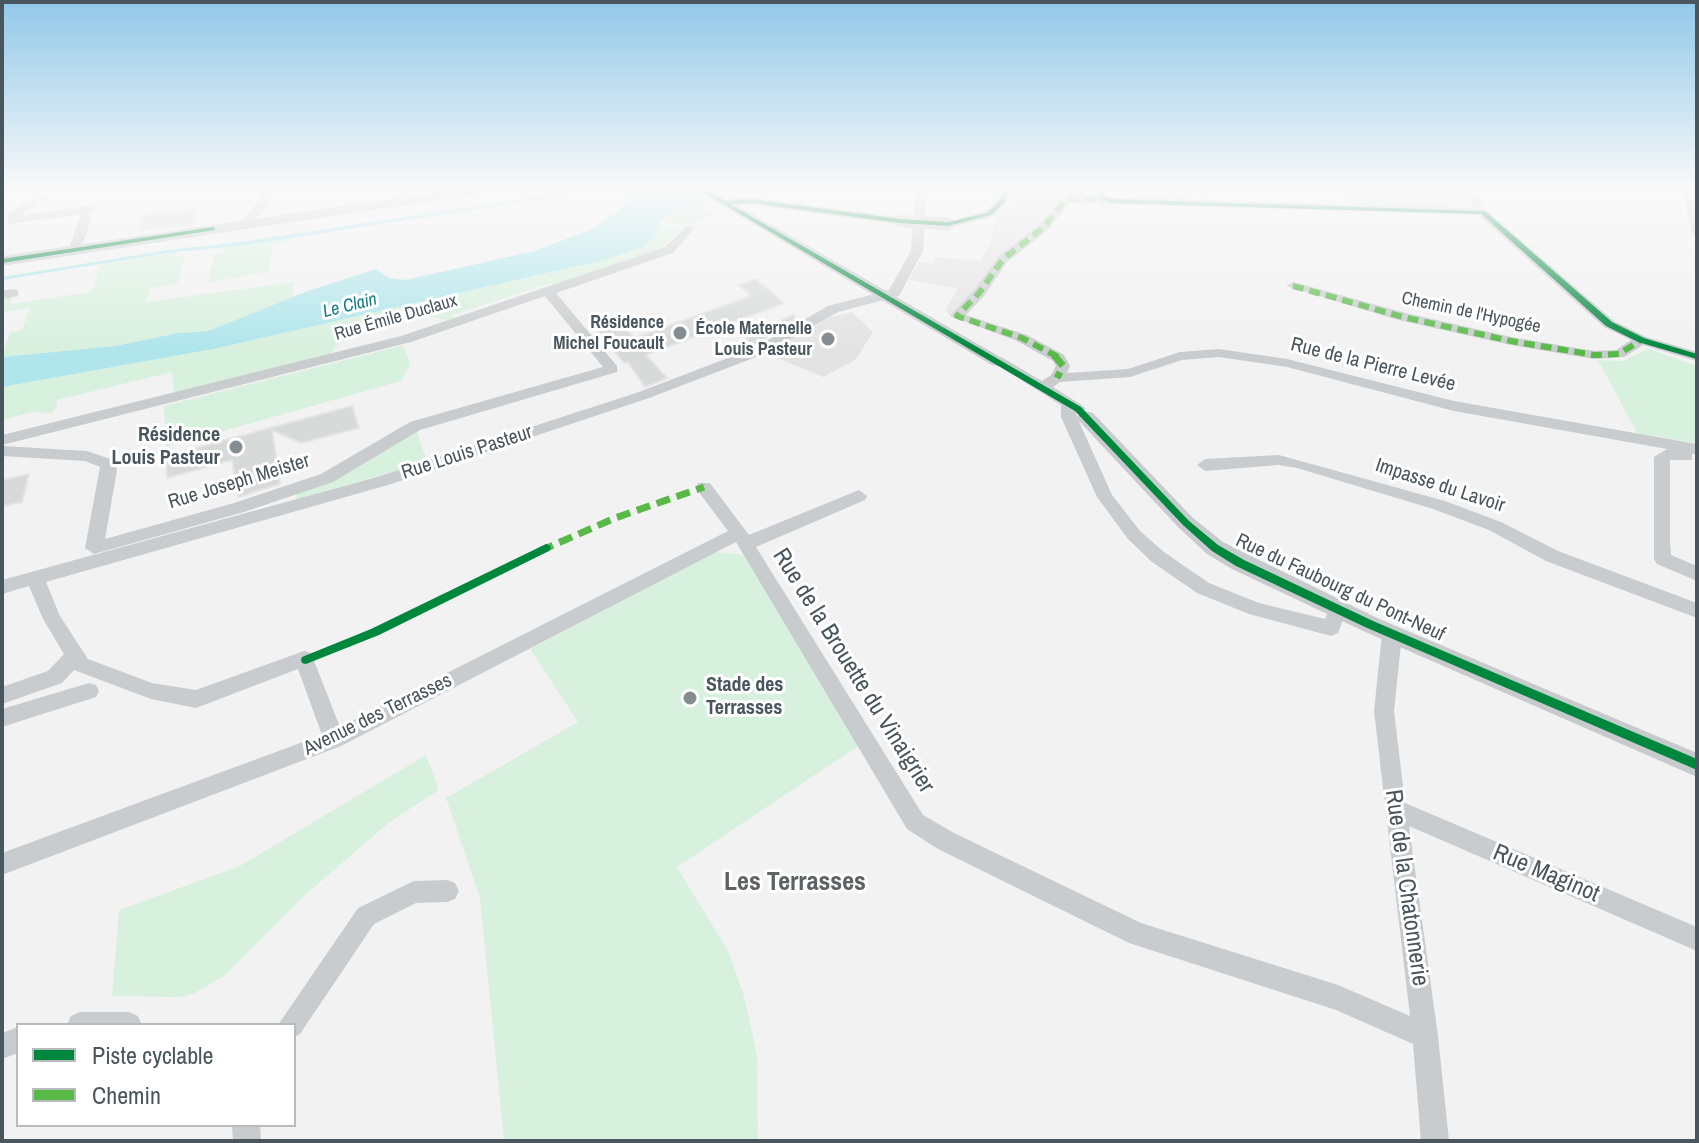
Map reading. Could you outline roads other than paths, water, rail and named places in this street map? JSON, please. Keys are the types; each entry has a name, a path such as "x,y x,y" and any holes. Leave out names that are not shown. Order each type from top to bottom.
{"main road":[{"path":"2,261 114,243"},
{"name":"Rue du Faubourg du Pont-Neuf","path":"795,243 998,361"},
{"name":"Rue du Faubourg du Pont-Neuf","path":"1086,417 1186,523 1215,548 1335,619 1392,634 1697,765"}],"street":[{"path":"75,249 77,243"},
{"name":"Rue Émile Duclaux","path":"3,447 103,416 406,339 669,250 675,243"},
{"path":"886,296 896,291 917,251 918,243"},
{"path":"1023,243 1003,259 979,293 957,316 1022,338 1059,358 1063,366 1057,378"},
{"path":"1516,243 1599,317 1641,340 1697,357"},
{"name":"Chemin de l'Hypogée","path":"1293,286 1403,317 1501,339 1594,355 1619,354 1641,340"},
{"name":"Rue Joseph Meister","path":"3,447 87,456 107,464 109,470 94,548 295,491 327,478 415,426 612,369 548,292"},
{"name":"Rue Louis Pasteur","path":"2,587 382,481 644,395 759,351 833,309 886,296"},
{"name":"Rue de la Pierre Levée","path":"1043,387 1057,378 1116,375 1180,356 1219,353 1287,363 1454,406 1697,449"},
{"name":"Rue du Faubourg du Pont-Neuf","path":"998,361 1068,402 1086,417"},
{"path":"1068,402 1069,417 1105,497 1134,535 1158,557 1215,593 1256,609 1335,619"},
{"path":"1697,458 1672,453 1662,457 1661,541 1663,559 1670,565 1697,574"},
{"name":"Impasse du Lavoir","path":"1205,465 1279,460 1298,463 1439,505 1495,526 1552,556 1697,611"},
{"name":"Rue de la Brouette du Vinaigrier","path":"704,487 742,539 915,822 946,841 1138,934 1338,998 1425,1036"},
{"name":"Avenue des Terrasses","path":"2,864 334,740 742,539 859,496"},
{"path":"35,578 52,619 78,660 126,684 179,698 196,699 304,659 334,740"},
{"name":"Rue de la Chatonnerie","path":"1392,634 1384,711 1425,1036 1435,1141"},
{"path":"2,696 55,677 78,660"},
{"path":"2,718 89,691"},
{"name":"Rue Maginot","path":"1395,809 1697,939"},
{"path":"292,1023 366,916 414,892 447,891"}],"water":[{"path":"258,243 168,253 2,280 2,277 168,250"},
{"name":"Le Clain","path":"554,243 646,243 604,260 213,349 2,387 2,357 115,346 178,333 208,331 308,291 376,269 389,278 406,280 534,251"}],"place":[{"name":"Résidence Michel Foucault","path":"680,333"},
{"name":"École Maternelle Louis Pasteur","path":"828,339"},
{"name":"Résidence Louis Pasteur","path":"236,447"},
{"name":"Stade des Terrasses","path":"690,698"}],"district":[{"name":"Les Terrasses","path":"795,883"}]}
